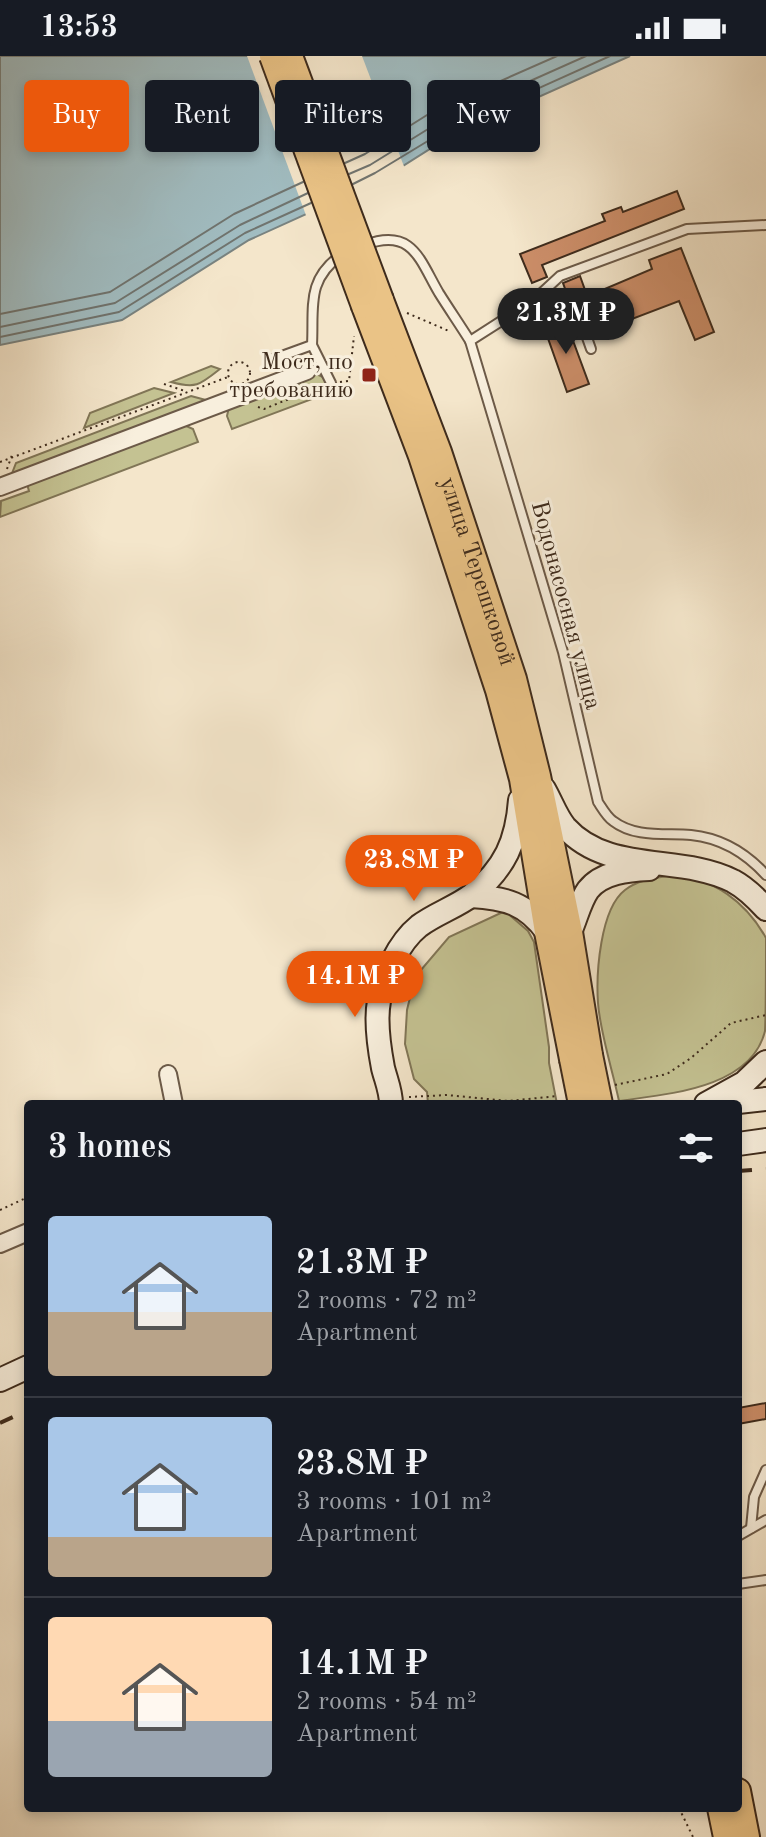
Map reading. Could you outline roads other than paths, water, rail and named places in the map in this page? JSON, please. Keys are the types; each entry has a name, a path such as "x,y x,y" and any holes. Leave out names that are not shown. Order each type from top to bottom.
{"main road":[{"name":"улица Терешковой","path":"272,56 377,306"},
{"name":"улица Терешковой","path":"290,56 377,306 421,456 530,777 581,1057 581,1100"},
{"path":"530,777 563,825 582,842 605,854 704,871 733,881 766,909"},
{"path":"390,1099 378,1036 379,1003 385,979 396,954 417,928 471,896 497,870 513,843 530,777"},
{"path":"471,896 495,898 517,905 558,932 596,883 626,871 682,867"},
{"name":"улица Терешковой","path":"581,1057 598,1100"},
{"path":"713,1100 744,1083 766,1062"},
{"path":"742,1102 766,1099"},
{"path":"742,1143 766,1140"},
{"path":"0,1368 24,1357"},
{"path":"0,1380 24,1369"},
{"path":"742,1811 747,1837"},
{"path":"721,1812 726,1837"}],"street":[{"path":"0,487 307,371"},
{"path":"168,1074 173,1100"},
{"path":"0,1244 24,1234"}],"lane":[{"path":"470,341 534,300 560,276 687,229 766,225"},
{"name":"Водонасосная улица","path":"312,345 316,284 323,269 340,255 371,243 392,241 408,245 421,257 437,290 470,341 563,652 598,802 612,821 634,830 653,835 691,835 731,846 766,875"},
{"path":"534,300 563,306 579,315 591,349"},
{"path":"268,361 312,345 331,383"},
{"path":"751,1528 754,1497 766,1470"},
{"path":"742,1534 766,1520"},
{"path":"742,1583 766,1580"}],"water":[{"path":"0,56 630,56 540,96 540,80 427,80 427,151 379,181 249,240 122,320 0,345"}],"railway":[{"path":"742,1171 766,1169"},
{"path":"0,1423 24,1412"}],"place":[{"name":"Мост, по требованию","path":"369,375"}]}
